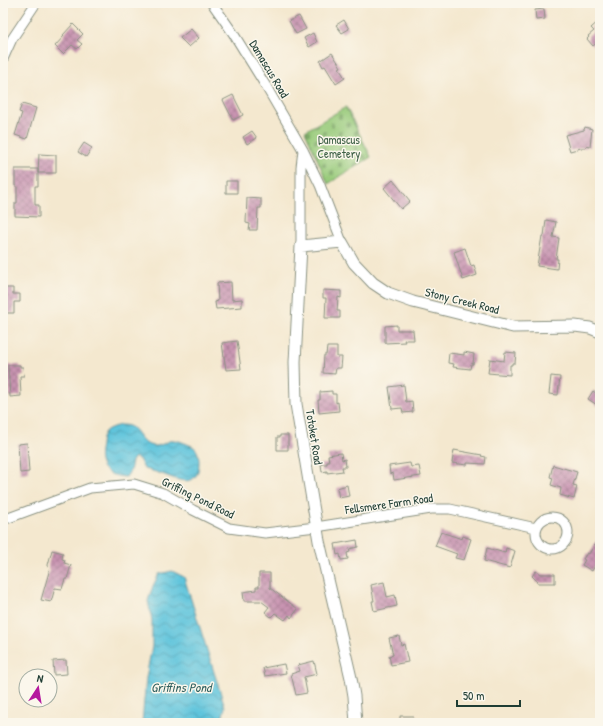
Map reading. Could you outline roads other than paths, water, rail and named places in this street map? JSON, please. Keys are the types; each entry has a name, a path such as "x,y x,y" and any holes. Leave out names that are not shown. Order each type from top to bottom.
{"main road":[{"path":"300,246 342,242"},
{"name":"Stony Creek Road","path":"342,242 354,263 373,283 388,293 413,302 513,328 575,326 590,328 600,332"},
{"name":"Totoket Road","path":"300,246 295,391 316,527 351,678 356,723"}],"street":[{"path":"3,59 12,39 36,3"},
{"name":"Damascus Road","path":"212,3 233,33 264,83 303,150"},
{"name":"Stony Creek Road","path":"303,150 320,184 342,242"},
{"name":"Totoket Road","path":"300,246 301,167 303,150"},
{"name":"Griffing Pond Road","path":"3,520 90,488 134,484 164,493 193,510 229,528 265,533 316,527"},
{"name":"Fellsmere Farm Road","path":"316,527 431,509 450,509 536,528"}],"water":[{"path":"120,425 132,428 143,441 149,445 157,446 168,441 175,440 194,447 198,453 199,460 198,471 195,477 192,480 186,481 144,469 139,459 135,457 126,477 112,475 107,472 103,468 100,459 102,438 107,430"},
{"name":"Griffins Pond","path":"172,571 184,577 225,707 221,723 142,723 146,678 152,646 152,620 148,601 159,574"}],"park label":[{"name":"Damascus Cemetery","path":"339,147"}]}
